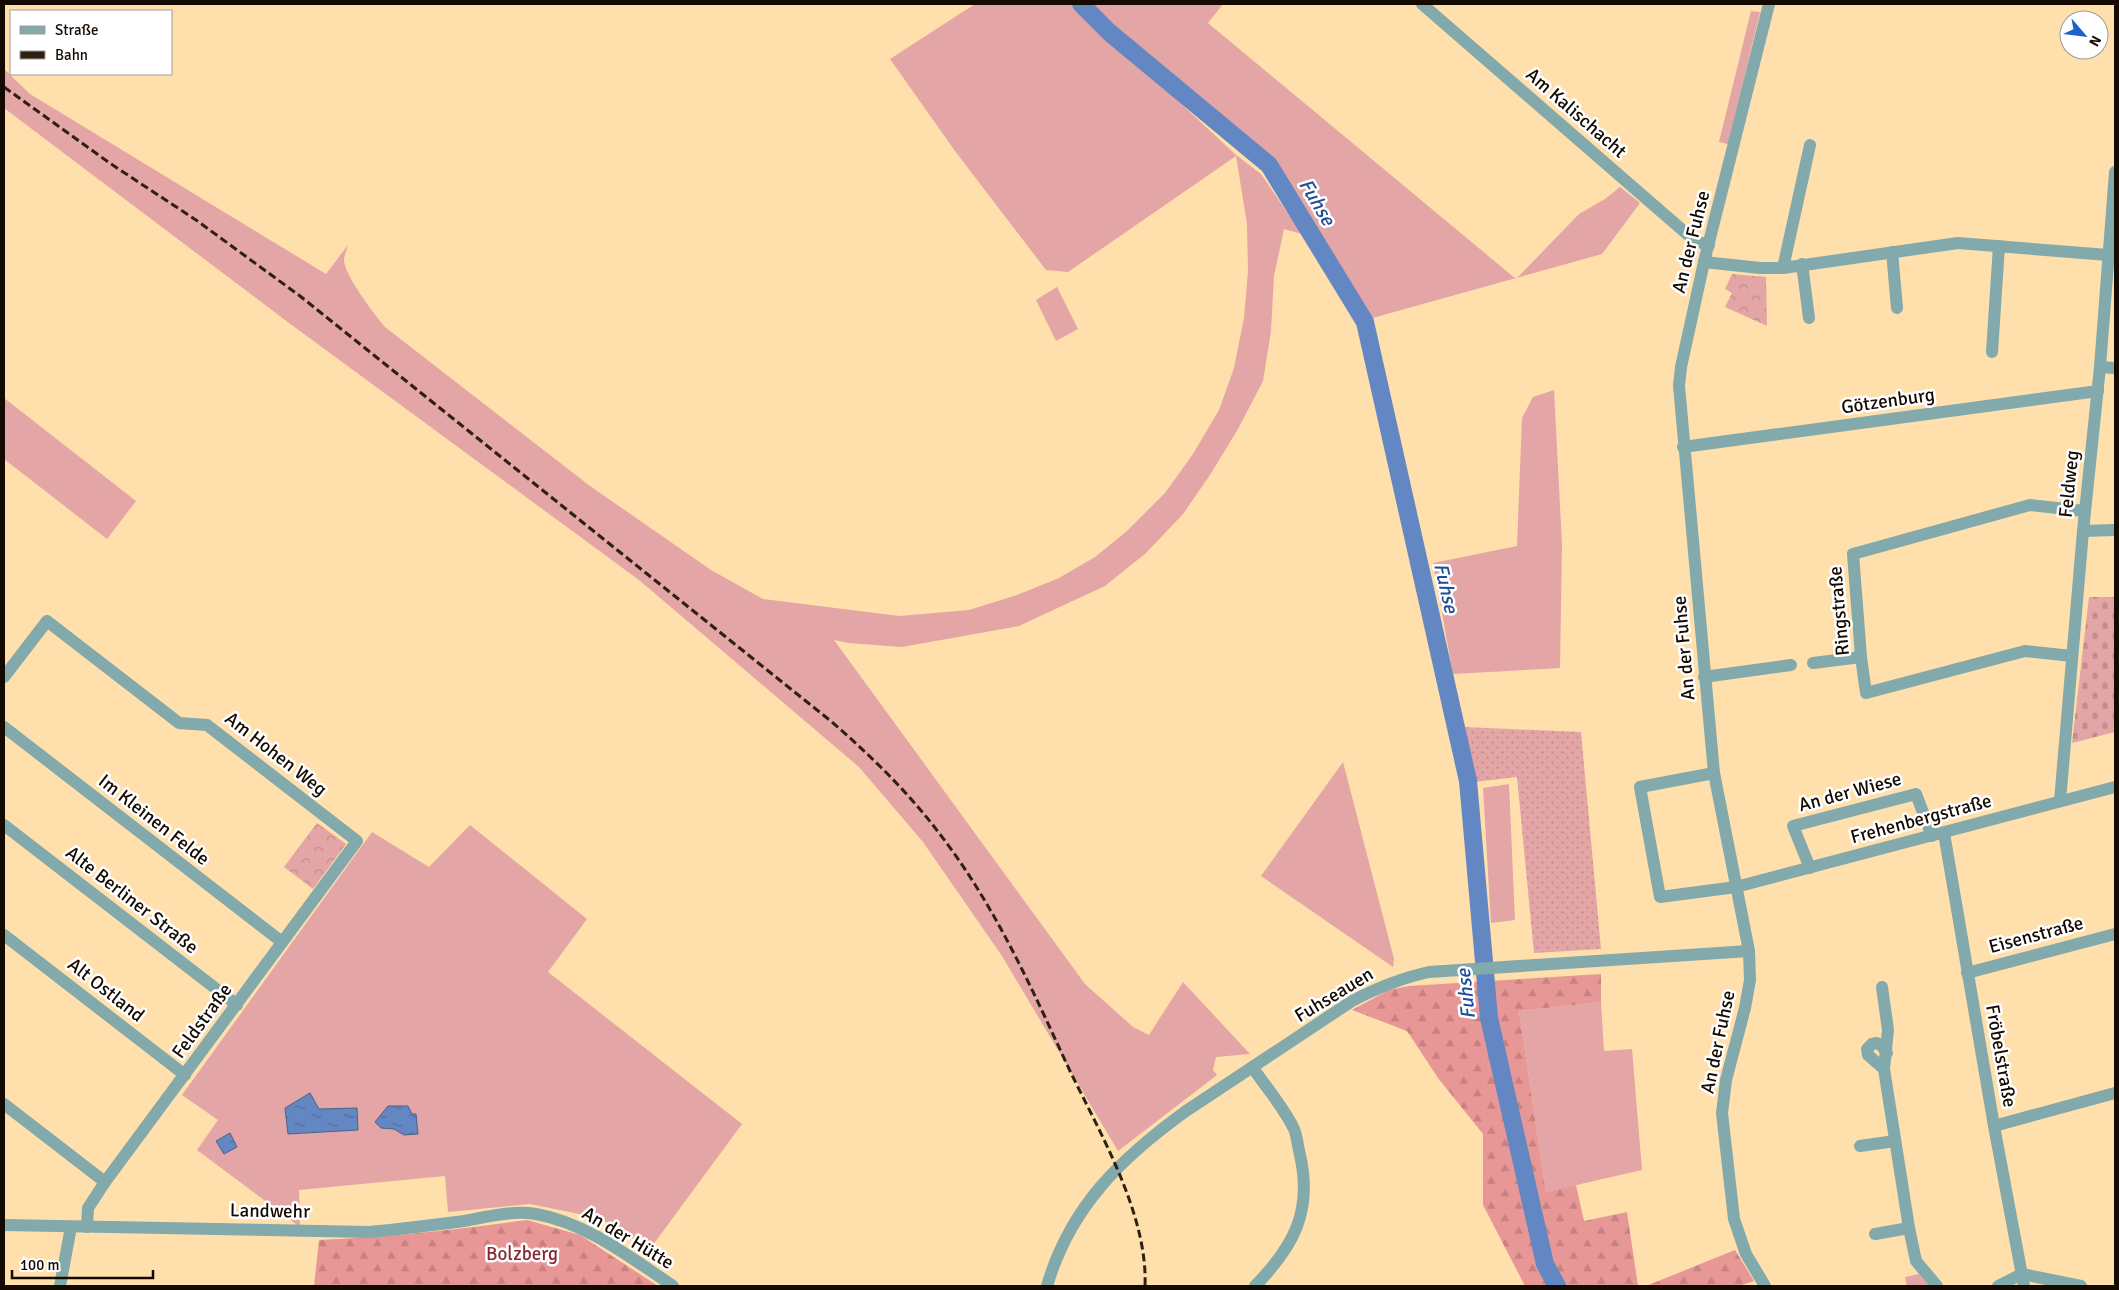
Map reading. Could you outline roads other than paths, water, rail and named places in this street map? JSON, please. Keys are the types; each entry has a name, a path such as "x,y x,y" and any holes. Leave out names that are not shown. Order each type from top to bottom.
{"street":[{"name":"Am Kalischacht","path":"1422,4 1695,242 1709,245"},
{"name":"An der Fuhse","path":"1766,1286 1746,1254 1734,1219 1722,1113 1726,1080 1745,1008 1750,980 1749,951 1714,773 1683,448 1679,386 1681,368 1704,262 1769,4"},
{"path":"1783,268 1810,145"},
{"name":"Feldweg","path":"2060,801 2083,531 2098,391 2115,172"},
{"path":"1704,262 1760,268 1783,268 1958,243 2108,255"},
{"path":"1992,352 1999,246"},
{"path":"1892,252 1897,308"},
{"path":"1802,264 1809,318"},
{"path":"2100,367 2115,368"},
{"name":"Götzenburg","path":"1683,448 2098,391"},
{"name":"Ringstraße","path":"2072,656 2024,651 1866,693 1861,657 1853,554 2030,505 2085,511"},
{"path":"2083,531 2115,530"},
{"name":"Am Hohen Weg","path":"4,677 48,621 179,723 208,725 357,841"},
{"path":"1813,663 1861,657"},
{"path":"1704,677 1791,665"},
{"name":"Im Kleinen Felde","path":"4,727 282,942"},
{"name":"Frehenbergstraße","path":"1714,773 1640,787 1660,897 1736,887 2115,787"},
{"name":"An der Wiese","path":"1810,868 1793,826 1916,794 1938,834"},
{"name":"Alte Berliner Straße","path":"4,825 237,1005"},
{"name":"Fröbelstraße","path":"1938,834 1967,973 2023,1280"},
{"name":"Feldstraße","path":"87,1227 88,1208 106,1182 357,841"},
{"name":"Eisenstraße","path":"1967,973 2115,934"},
{"name":"Alt Ostland","path":"4,935 185,1075"},
{"name":"Fuhseauen","path":"1047,1286 1071,1226 1099,1186 1166,1125 1352,1001 1409,976 1477,968 1749,951"},
{"path":"1882,987 1888,1030 1884,1070 1894,1141 1916,1261 1937,1286"},
{"path":"1884,1070 1868,1055 1867,1049 1877,1042 1887,1053"},
{"path":"1253,1068 1294,1129 1302,1166 1304,1187 1300,1219 1295,1234 1277,1264 1255,1286"},
{"path":"1994,1126 2115,1093"},
{"path":"4,1104 106,1182"},
{"path":"1860,1146 1894,1141"},
{"name":"Landwehr","path":"4,1225 369,1232 414,1228 514,1214 534,1214"},
{"name":"An der Hütte","path":"534,1214 561,1220 584,1230 673,1286"},
{"path":"60,1286 71,1227"},
{"path":"1875,1234 1910,1228"},
{"path":"1998,1286 2023,1280 2082,1286"}],"water":[{"path":"310,1093 319,1109 357,1108 358,1130 288,1134 285,1108"},
{"path":"388,1106 408,1106 412,1114 416,1114 418,1134 404,1135 394,1129 381,1128 375,1122"},
{"path":"230,1133 237,1147 224,1154 216,1141"}],"waterway":[{"name":"Fuhse","path":"1081,4 1109,32 1269,165 1365,322 1468,781 1489,1018 1545,1264 1557,1286"}],"railway":[{"path":"4,87 111,164 196,220 300,296 832,722 875,761 902,789 939,833 978,889 1027,979 1120,1175 1139,1231 1144,1259 1145,1286"}],"park label":[{"name":"Bolzberg","path":"522,1254"}]}
